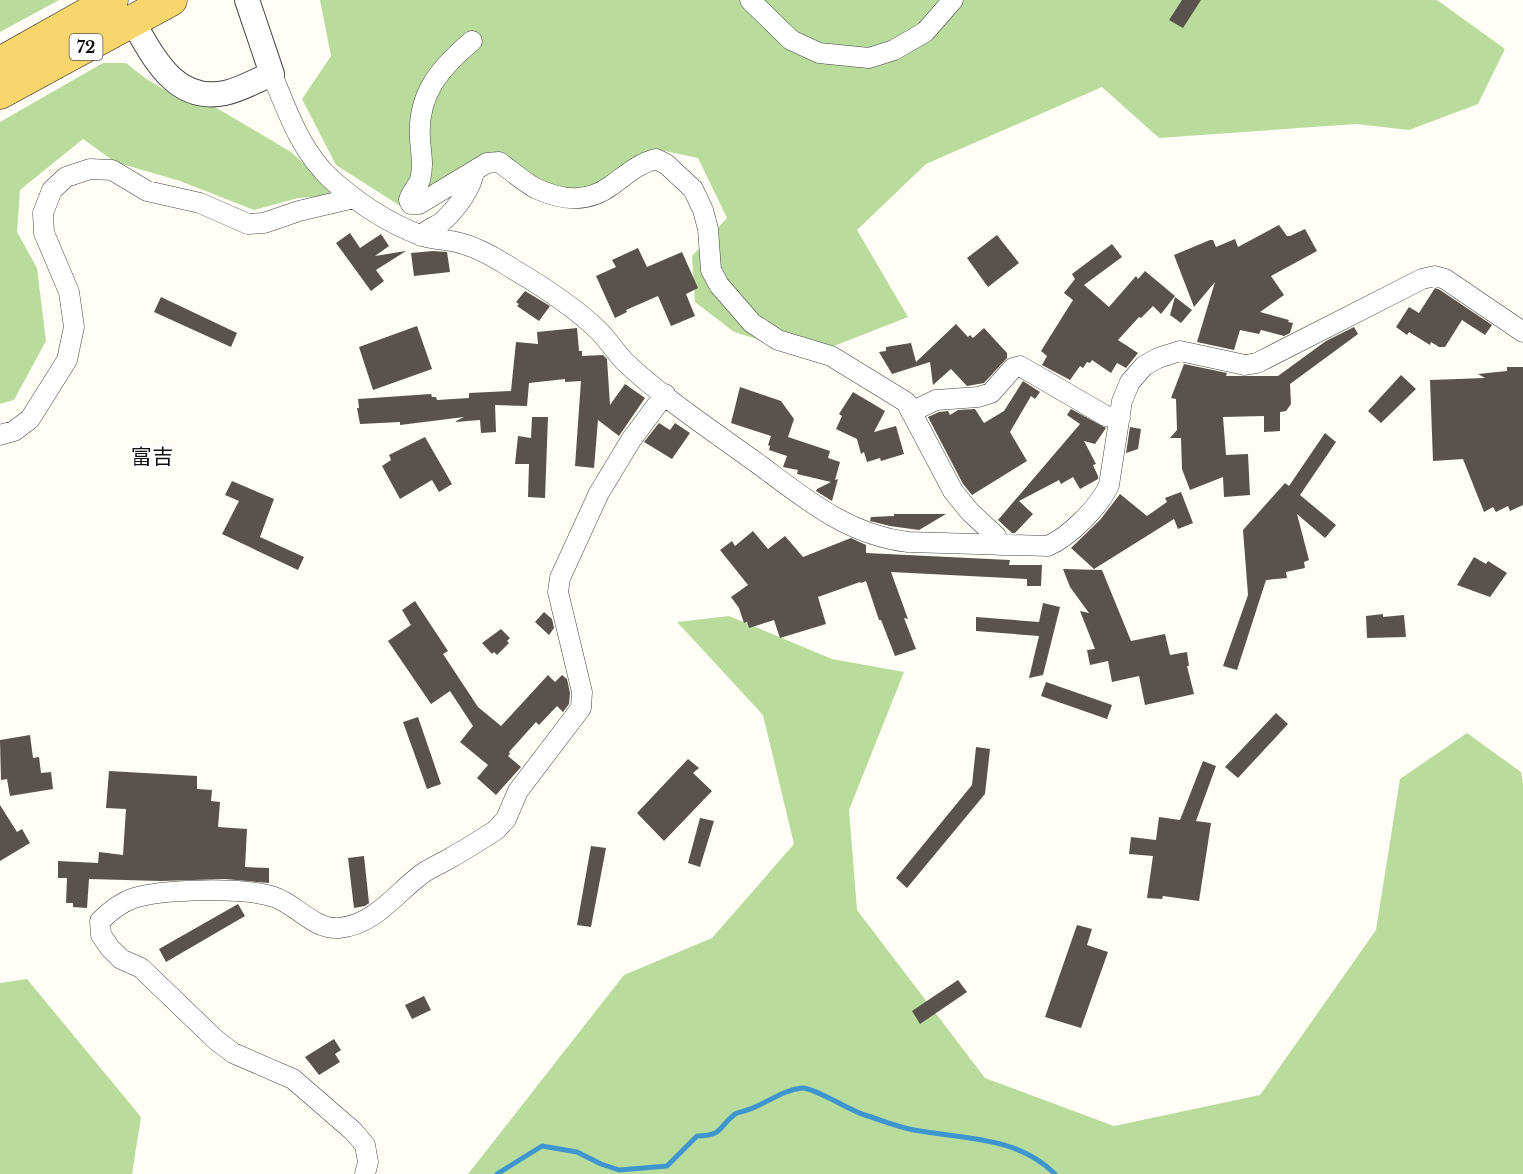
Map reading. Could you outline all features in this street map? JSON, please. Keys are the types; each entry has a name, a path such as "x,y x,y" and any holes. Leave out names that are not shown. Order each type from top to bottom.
{"main road":[{"name":"72","path":"0,63 123,11 171,0"},
{"name":"72","path":"0,93 123,11"}],"street":[{"path":"247,0 272,74 293,125 312,158 331,179 354,198 389,220 421,236 459,242 514,269 567,304 598,330 624,361 813,505 844,524 888,540 1048,546 1063,539 1104,497 1109,485 1122,402 1130,382 1144,366 1158,358 1180,351 1245,365 1257,363 1422,279 1435,276 1445,279 1523,332"},
{"path":"750,0 791,40 819,53 869,58 894,50 925,32 953,0"},
{"path":"123,11 164,72 190,90 207,94 226,93 272,74"},
{"path":"472,41 447,63 421,106 420,137 423,159 420,181 408,200 415,206 488,163 499,162 536,189 580,200 599,195 644,162 656,159 666,164 693,189 703,210 708,229 711,270 719,285 752,323 778,340 831,356 906,402 953,491 970,512 996,536 999,545"},
{"path":"0,435 14,431 30,419 67,360 75,327 69,292 44,233 43,213 52,190 66,177 90,170 112,170 147,191 200,203 248,224 264,223 299,211 354,198"},
{"path":"421,236 429,228 443,222 474,177 474,171"},
{"path":"911,412 936,400 978,397 991,393 1013,368 1020,366 1106,416 1120,418"},
{"path":"365,1174 368,1162 365,1145 353,1131 293,1079 233,1053 216,1040 141,968 121,959 110,948 101,935 100,921 107,914 132,899 163,893 229,891 255,892 276,897 322,925 338,928 353,925 369,918 388,904 419,876 496,830 506,819 518,791 581,708 582,692 558,592 560,578 599,493 631,440 665,394"}],"green space":[{"path":"0,0 59,0 0,32"},
{"path":"320,0 1437,0 1505,49 1478,104 1409,130 1356,124 1159,138 1102,87 926,164 857,230 908,317 811,355 734,332 695,302 692,256 727,218 698,158 655,149 611,187 568,195 539,178 501,167 413,214 336,165 302,99 331,56"},
{"path":"103,63 126,63 145,78 181,100 215,107 291,152 338,195 298,198 254,210 180,181 115,162 83,139 20,190 17,232 37,268 46,341 14,400 0,404 0,122"},
{"path":"729,616 832,659 904,672 849,810 857,910 985,1078 1114,1126 1260,1095 1376,930 1400,779 1467,733 1521,772 1523,784 1523,1174 468,1174 624,975 712,938 794,844 763,715 677,622"},
{"path":"27,979 141,1117 132,1174 0,1174 0,983"}],"building":[{"path":"1182,0 1201,0 1183,28 1169,20"},
{"path":"1279,225 1287,236 1305,229 1317,251 1271,276 1284,295 1260,312 1289,320 1288,322 1293,323 1290,333 1284,336 1261,330 1259,334 1240,330 1234,350 1197,342 1215,282 1194,307 1174,255 1210,240 1213,240 1216,247 1235,239 1238,247"},
{"path":"350,233 360,248 381,234 389,246 375,256 406,251 376,270 384,281 371,291 336,243"},
{"path":"997,235 1019,263 988,287 967,258"},
{"path":"1112,244 1122,257 1084,285 1109,307 1136,276 1138,279 1145,271 1175,296 1161,314 1153,306 1141,318 1139,317 1118,340 1138,353 1126,368 1117,363 1111,373 1092,360 1090,363 1087,362 1083,368 1080,366 1070,380 1042,365 1047,356 1041,351 1073,300 1064,293 1075,279 1072,274"},
{"path":"638,248 647,267 682,252 698,288 686,294 695,316 671,326 658,296 626,310 627,312 615,318 596,276 616,267 612,260"},
{"path":"447,252 450,272 414,276 411,253"},
{"path":"1435,288 1492,325 1485,335 1462,320 1445,347 1439,347 1431,342 1430,345 1409,332 1407,335 1396,327 1409,307 1419,313"},
{"path":"525,291 550,306 539,321 517,306 519,304 516,302"},
{"path":"161,297 237,333 231,347 154,312"},
{"path":"1175,297 1192,310 1181,323 1170,315"},
{"path":"956,324 968,337 970,335 973,338 984,328 1007,353 1007,358 984,383 967,386 951,369 933,385 930,362 892,374 879,352 886,351 886,347 911,343 916,362"},
{"path":"417,326 432,369 373,390 359,347"},
{"path":"1354,327 1358,334 1290,384 1291,404 1286,411 1280,412 1280,431 1264,432 1264,416 1223,417 1226,455 1248,454 1250,495 1224,497 1223,477 1190,490 1182,469 1181,438 1170,438 1177,430 1176,399 1171,398 1184,364 1227,373 1226,376 1278,376 1326,341"},
{"path":"577,328 579,351 582,351 582,356 603,355 607,359 610,405 625,384 645,398 619,436 598,420 594,468 575,466 581,381 565,382 565,379 529,383 527,406 495,405 496,432 481,433 480,420 454,422 464,417 400,425 400,422 360,424 358,399 431,394 437,400 469,398 469,393 511,391 516,342 538,344 537,332"},
{"path":"1507,367 1523,367 1523,505 1510,511 1508,506 1496,512 1493,507 1484,512 1463,459 1433,461 1430,380 1485,378 1478,374 1507,371"},
{"path":"1401,375 1416,389 1381,423 1368,411"},
{"path":"1023,381 1040,392 1035,399 1031,396 1010,432 1027,461 972,495 963,484 928,417 939,412 948,411 950,415 958,410 975,409 984,423 1004,411"},
{"path":"740,387 781,401 794,419 788,437 830,451 828,458 840,462 832,501 816,491 831,482 797,474 798,470 783,467 787,456 769,450 771,436 731,423"},
{"path":"853,392 885,411 874,432 896,426 904,454 881,461 880,458 867,462 864,452 861,454 857,439 836,429 842,416 839,414"},
{"path":"1071,409 1106,428 1095,444 1084,441 1096,464 1093,465 1098,479 1080,489 1073,477 1061,484 1059,480 1019,501 1033,514 1015,533 1012,533 998,520 1080,424 1067,415"},
{"path":"532,417 548,417 545,498 528,497 529,464 515,464 518,436 531,438"},
{"path":"659,423 670,430 675,423 690,433 672,459 644,442"},
{"path":"1130,427 1141,429 1138,449 1126,453"},
{"path":"1325,433 1336,442 1300,495 1336,525 1325,538 1297,514 1309,560 1304,562 1305,568 1286,572 1287,578 1266,580 1237,670 1223,666 1248,595 1243,530 1285,483 1289,486"},
{"path":"425,437 452,484 439,492 432,480 400,499 382,466 391,460 389,455"},
{"path":"232,481 274,499 260,537 304,557 298,570 222,534 239,501 225,495"},
{"path":"1181,492 1193,523 1178,529 1174,519 1094,569 1071,548 1100,520 1120,494 1147,516 1167,502 1165,498"},
{"path":"894,514 946,514 919,530 870,521 871,517 894,516"},
{"path":"753,531 768,549 785,536 803,557 851,538 866,545 866,553 1010,560 1009,565 1042,565 1041,586 1027,586 1027,579 891,572 908,619 904,618 916,649 895,656 881,620 879,620 866,581 818,597 826,624 780,638 774,620 749,628 747,622 744,623 739,608 731,597 748,585 720,550 732,541 735,546"},
{"path":"1474,557 1486,564 1488,561 1507,573 1490,597 1457,585"},
{"path":"1063,569 1102,570 1131,641 1165,634 1170,655 1187,652 1189,666 1187,666 1194,694 1145,705 1139,676 1112,682 1108,661 1090,665 1087,650 1095,649 1080,611 1089,613 1070,587"},
{"path":"415,601 448,651 443,654 478,707 501,726 548,675 555,682 562,675 567,679 570,693 569,704 563,712 557,706 539,725 536,722 509,752 508,756 521,767 496,795 477,778 488,765 460,742 473,726 450,691 431,704 388,641 411,625 402,610"},
{"path":"1043,603 1060,607 1043,675 1029,678 1039,636 976,631 976,617 1039,622"},
{"path":"544,612 552,619 554,628 549,635 535,622"},
{"path":"1383,614 1383,617 1404,615 1406,637 1367,638 1366,616"},
{"path":"501,629 510,638 507,641 509,643 497,655 494,652 492,654 482,643"},
{"path":"1046,682 1112,705 1107,719 1041,696"},
{"path":"1276,713 1288,724 1238,778 1225,767"},
{"path":"418,717 441,784 427,789 403,722"},
{"path":"30,735 33,758 39,757 41,773 51,772 53,789 10,796 7,779 1,780 0,740"},
{"path":"976,747 990,749 985,794 907,888 896,878 972,785"},
{"path":"688,759 699,768 693,773 712,791 664,841 637,813"},
{"path":"1203,761 1216,766 1196,821 1211,823 1199,901 1163,896 1162,899 1147,898 1153,856 1129,854 1131,837 1156,840 1159,817 1180,820"},
{"path":"109,771 197,776 197,789 212,790 211,801 220,802 218,827 247,829 245,867 269,868 269,883 225,879 161,881 89,879 87,908 73,907 73,903 66,903 67,878 58,878 58,861 98,863 99,852 123,855 126,809 106,808"},
{"path":"0,805 17,832 22,829 30,843 0,861"},
{"path":"700,818 714,821 700,867 688,863"},
{"path":"591,846 606,848 591,927 577,925"},
{"path":"364,856 369,903 354,908 348,858"},
{"path":"238,904 245,916 166,962 159,949"},
{"path":"1077,925 1092,929 1087,945 1108,952 1081,1028 1045,1017"},
{"path":"958,980 967,992 920,1024 912,1011"},
{"path":"424,996 431,1010 412,1019 405,1005"},
{"path":"334,1039 341,1050 335,1054 340,1062 319,1075 305,1057"}],"waterway":[{"path":"497,1174 542,1146 577,1152 619,1170 667,1166 697,1136 716,1132 735,1114 788,1091 802,1088 815,1091 859,1113 901,1127 1007,1146 1024,1152 1055,1174"}],"district":[{"name":"富吉","path":"152,457"}]}
